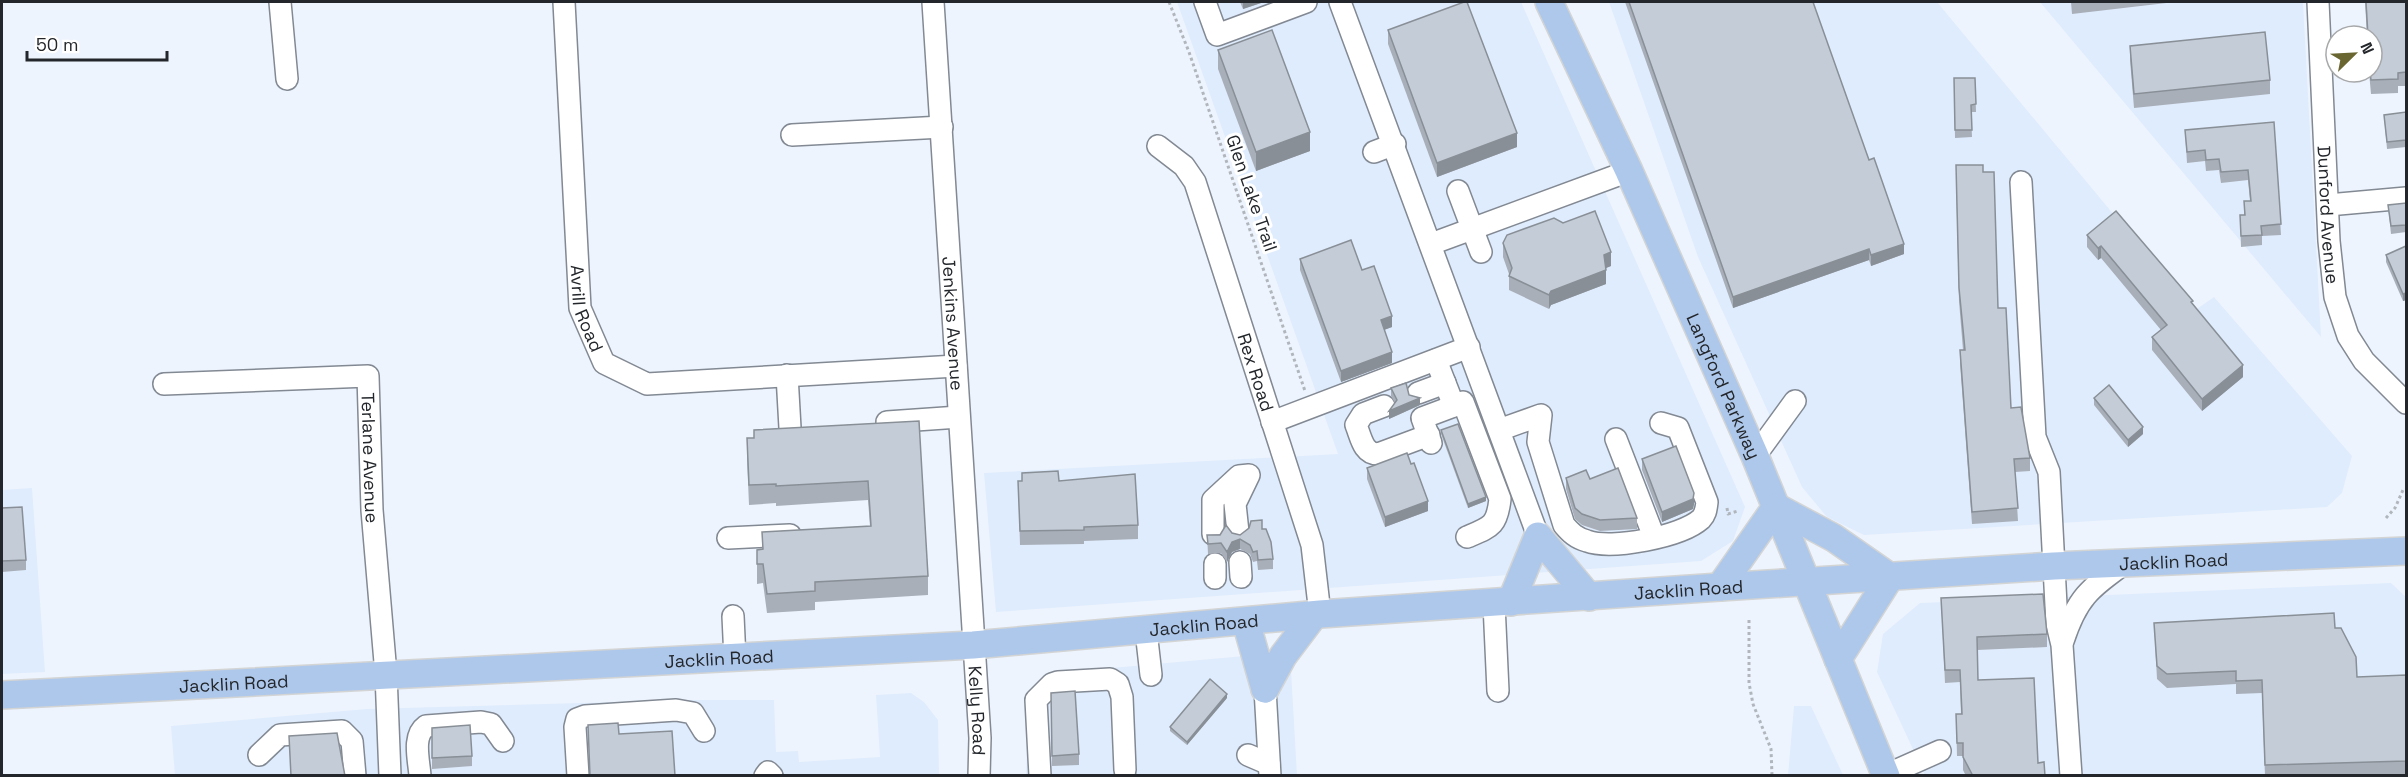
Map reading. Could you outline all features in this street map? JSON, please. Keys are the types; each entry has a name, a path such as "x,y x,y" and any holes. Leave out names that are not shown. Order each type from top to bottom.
{"main road":[{"name":"Langford Parkway","path":"1549,2 1629,171 1755,456 1886,775"},
{"path":"1720,587 1776,507 1834,538 1890,578 1838,658"},
{"path":"1502,603 1538,536 1588,597"},
{"name":"Jacklin Road","path":"2,695 974,645 1317,615 1720,587 2125,563 2406,551"},
{"path":"1265,689 1283,656 1317,615"},
{"path":"1246,622 1265,689"}],"street":[{"path":"280,2 287,79"},
{"name":"Avrill Road","path":"564,2 580,308 604,363 647,384 956,366"},
{"name":"Jenkins Avenue","path":"933,2 974,645"},
{"path":"1204,2 1217,35 1295,11"},
{"path":"1340,2 1395,144 1405,199 1431,244 1538,536"},
{"name":"Dunford Avenue","path":"2318,2 2331,272 2340,318 2364,361 2406,403"},
{"path":"792,135 942,127"},
{"path":"1374,152 1395,144"},
{"name":"Rex Road","path":"1158,146 1184,166 1195,182 1312,544 1317,615"},
{"path":"1431,244 1629,171"},
{"path":"2021,182 2035,437 2049,472 2057,624 2062,645 2071,776"},
{"path":"1458,191 1481,252"},
{"path":"2328,205 2406,198"},
{"path":"1272,422 1424,359 1469,347"},
{"path":"1424,359 1445,383 1455,406"},
{"path":"787,375 790,428"},
{"name":"Terlane Avenue","path":"164,384 368,376 372,510 386,674"},
{"path":"1418,393 1445,383"},
{"path":"1755,456 1795,400"},
{"path":"1384,406 1363,414 1356,425 1367,451 1371,454 1430,439 1422,418 1463,402 1500,499 1498,515 1491,527 1467,537"},
{"path":"1482,453 1502,437 1541,415 1538,442 1564,525 1573,535 1588,542 1609,544 1654,537 1699,521 1706,513 1707,502 1678,428 1661,423"},
{"path":"887,422 959,417"},
{"path":"1616,439 1654,537"},
{"path":"1214,534 1213,500 1239,476 1249,475 1235,504 1238,532"},
{"path":"728,538 801,534"},
{"path":"2062,645 2072,613 2081,599 2125,563"},
{"path":"1498,691 1502,603"},
{"path":"733,616 735,659"},
{"path":"1146,631 1151,675"},
{"name":"Kelly Road","path":"974,645 980,738 979,776"},
{"path":"386,674 390,776"},
{"path":"1040,776 1036,700 1039,695 1058,682 1110,679 1118,684 1122,697 1125,770"},
{"path":"1265,689 1270,770"},
{"path":"578,776 575,727 577,720 585,716 676,710 693,713 704,731"},
{"path":"420,776 418,738 419,732 426,726 481,722 490,724 502,741"},
{"path":"259,755 280,735 342,731 348,736 354,748 355,776"},
{"path":"1886,775 1940,751"},
{"path":"1248,755 1270,770"},
{"path":"765,776 768,772 772,776"}],"path":[{"name":"Glen Lake Trail","path":"1169,2 1193,63 1305,394"},
{"path":"2386,518 2395,508 2403,489"},
{"path":"1749,620 1749,683 1753,704 1771,749 1772,776"}],"shaded area":[{"path":"1177,2 1521,2 1745,507 1733,541 1701,561 996,612 984,473 1338,454"},
{"path":"1609,2 1937,2 2194,311 2214,297 2352,456 2342,493 2327,507 1864,535 1827,517 1802,487 1698,257"},
{"path":"2040,2 2303,2 2321,337"},
{"path":"32,488 45,672 2,674 2,490"},
{"path":"2391,583 2406,597 2406,775 1925,775 1877,672 1883,634 1920,603"},
{"path":"1290,652 1297,775 1026,776 1029,696 1056,673"},
{"path":"911,693 924,702 938,720 939,776 175,776 171,726 367,709 689,700 774,700 776,752 798,751 799,762 880,757 876,695"},
{"path":"1794,706 1811,706 1843,775 1788,775"}],"building":[{"path":"1467,2 1517,133 1437,163 1388,30"},
{"path":"1629,2 1813,2 1869,160 1874,158 1904,244 1871,255 1869,249 1733,297"},
{"path":"2366,2 2406,2 2406,72 2398,73 2398,79 2384,80 2384,24 2367,24"},
{"path":"1272,30 1310,132 1256,152 1218,50"},
{"path":"2265,32 2270,80 2134,94 2130,46"},
{"path":"1954,78 1975,78 1976,104 1971,105 1972,130 1955,130"},
{"path":"2406,112 2406,140 2387,142 2384,115"},
{"path":"2274,122 2281,224 2261,226 2262,235 2241,236 2240,215 2245,215 2244,201 2251,201 2248,170 2221,172 2219,159 2206,160 2205,150 2187,152 2185,130"},
{"path":"1956,165 1983,165 1983,172 1994,172 1998,308 2006,308 2011,408 2021,407 2030,458 2014,459 2018,508 1972,512 1960,350 1965,350 1959,288"},
{"path":"2406,203 2406,225 2391,226 2388,205"},
{"path":"1595,211 1611,252 1604,255 1606,270 1551,291 1549,295 1509,276 1512,268 1503,243 1507,235 1554,218 1563,223"},
{"path":"2116,211 2193,301 2191,302 2243,365 2202,399 2152,337 2167,325 2101,246 2098,248 2087,235"},
{"path":"1351,240 1362,270 1374,266 1392,316 1381,320 1392,352 1341,371 1300,259"},
{"path":"2406,246 2406,293 2403,294 2386,255"},
{"path":"1406,383 1409,395 1420,398 1389,411 1397,400 1391,388"},
{"path":"2109,385 2143,427 2128,440 2094,398"},
{"path":"919,421 928,576 815,582 815,591 767,594 763,564 757,564 757,550 763,549 762,532 871,526 868,481 776,486 776,484 749,485 747,438 754,438 754,430"},
{"path":"1458,424 1486,497 1468,504 1441,430"},
{"path":"1676,446 1694,493 1693,499 1662,512 1642,459"},
{"path":"1407,453 1411,464 1414,463 1428,501 1385,517 1367,468"},
{"path":"1618,468 1637,518 1600,520 1582,514 1575,508 1566,478 1586,470 1590,479"},
{"path":"1058,471 1059,481 1135,474 1138,525 1084,527 1084,530 1020,531 1018,481 1022,481 1022,473"},
{"path":"22,507 26,560 2,561 2,508"},
{"path":"1262,520 1262,529 1266,529 1271,542 1273,559 1258,560 1257,551 1253,552 1250,545 1240,539 1232,542 1227,552 1221,543 1208,544 1207,535 1220,535 1226,525 1232,533 1240,535 1249,528 1251,521"},
{"path":"2043,594 2047,634 1977,637 1978,680 2034,678 2038,763 2044,762 2045,776 1973,776 1963,757 1963,743 1957,743 1956,714 1962,714 1960,670 1945,670 1941,598"},
{"path":"2334,613 2335,628 2341,628 2356,657 2357,677 2406,675 2406,761 2265,765 2262,680 2236,681 2236,671 2167,674 2157,666 2154,623"},
{"path":"1210,679 1227,694 1187,742 1170,727"},
{"path":"1075,691 1079,754 1052,756 1051,693"},
{"path":"618,723 619,734 672,731 675,776 590,776 588,725"},
{"path":"470,725 472,756 432,758 432,728"},
{"path":"337,733 345,776 291,776 289,736"}]}
